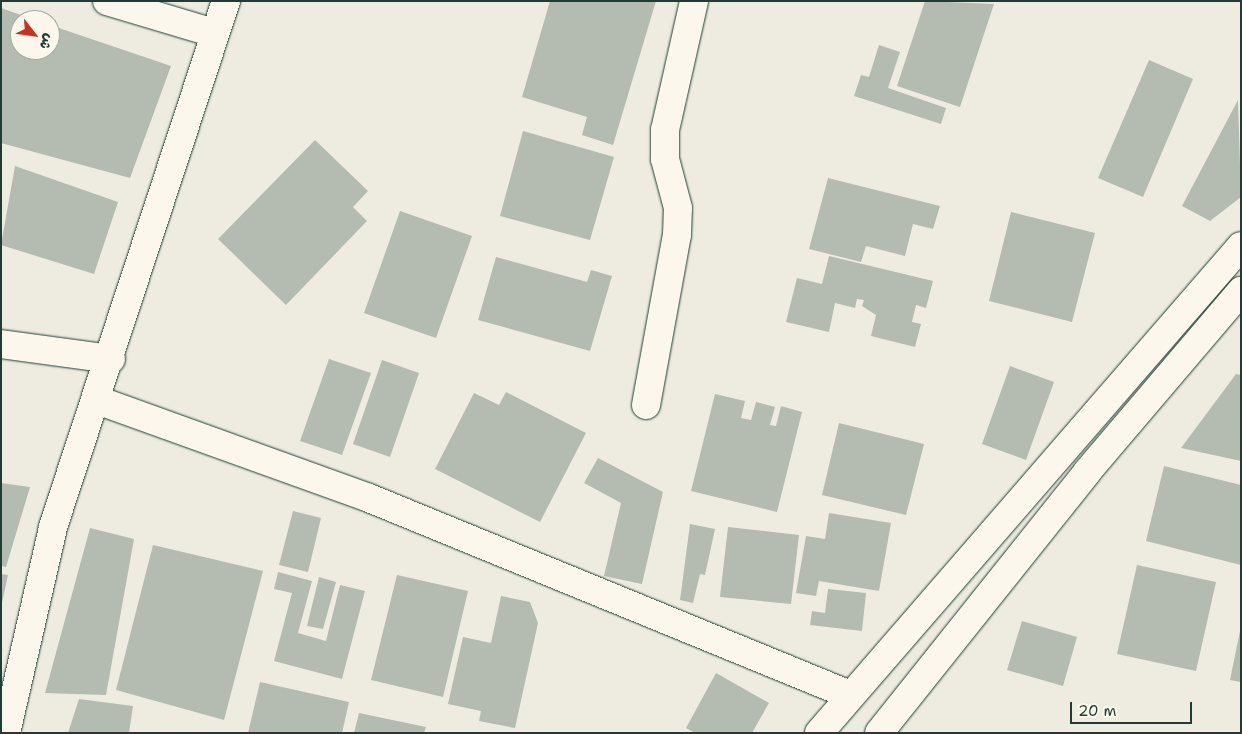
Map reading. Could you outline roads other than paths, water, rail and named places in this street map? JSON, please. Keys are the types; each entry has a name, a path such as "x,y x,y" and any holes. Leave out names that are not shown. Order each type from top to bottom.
{"street":[{"path":"107,1 214,33"},
{"path":"6,733 7,701 53,526 111,359 214,33 226,1"},
{"path":"646,405 677,235 678,208 665,159 665,130 694,1"},
{"path":"819,733 1241,246"},
{"path":"879,733 1087,472 1241,291"},
{"path":"1,344 111,359"},
{"path":"97,400 369,498 850,695"}]}
